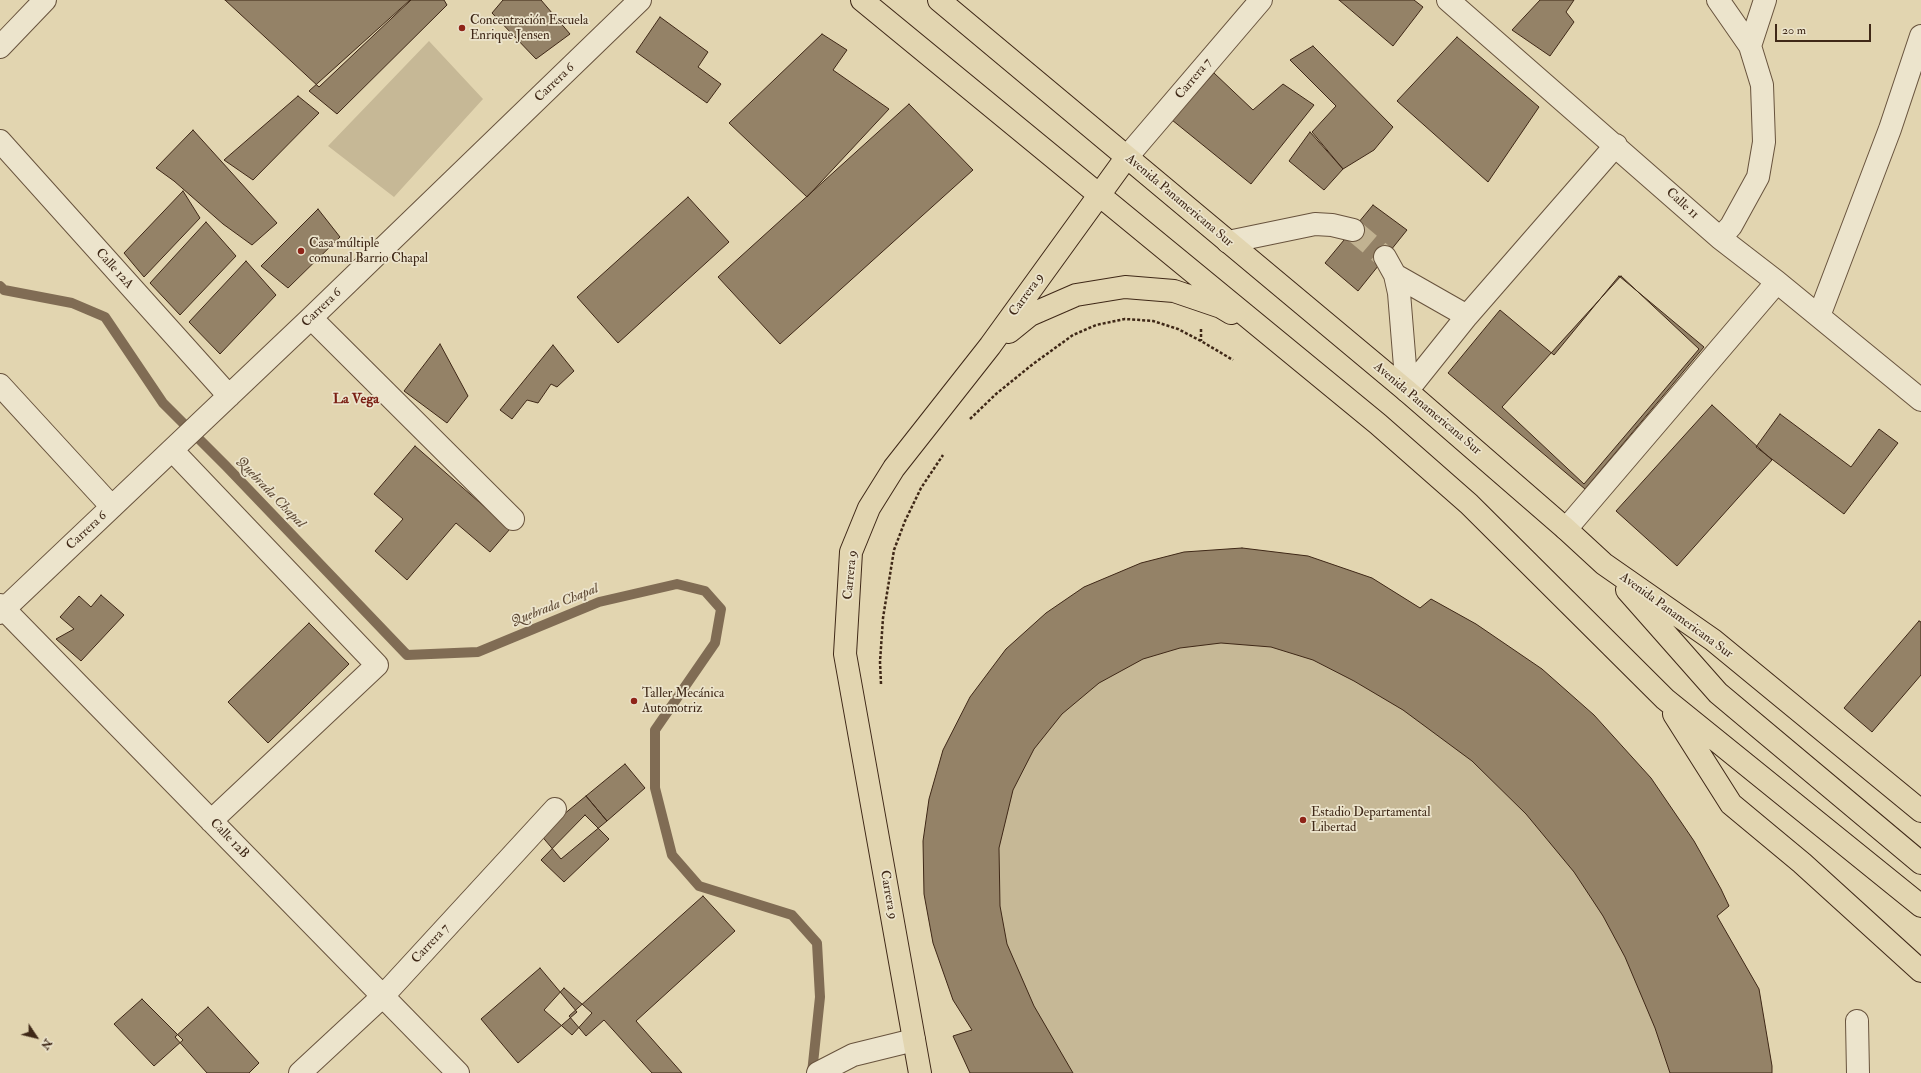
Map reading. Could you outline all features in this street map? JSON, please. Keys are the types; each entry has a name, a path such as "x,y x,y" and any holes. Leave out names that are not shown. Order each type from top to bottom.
{"main road":[{"path":"862,0 1378,424 1469,504 1665,699 1921,906"},
{"name":"Avenida Panamericana Sur","path":"939,0 1126,158 1407,391 1566,529 1604,564 1713,640 1921,811"},
{"name":"Carrera 9","path":"920,1073 845,654 851,552 869,508 894,468 990,346 1126,158"},
{"path":"990,346 1030,315 1043,309 1076,295 1125,287 1174,291 1221,307 1265,332"},
{"path":"1604,564 1718,693 1921,863"},
{"path":"1665,699 1731,804 1802,863 1921,971"}],"street":[{"name":"Carrera 6","path":"1,609 212,413 640,0"},
{"name":"Carrera 7","path":"1126,158 1261,0"},
{"name":"Calle 11","path":"1448,0 1616,145 1720,238 1777,282 1921,400"},
{"path":"1718,0 1750,46 1762,85 1764,142 1758,177 1731,226 1720,238"},
{"path":"1750,46 1765,0"},
{"path":"0,47 35,3"},
{"path":"1819,316 1890,128 1921,36"},
{"name":"Calle 12A","path":"0,141 229,396"},
{"path":"1407,391 1467,316 1616,145"},
{"path":"1228,242 1315,224 1332,225 1353,230"},
{"path":"1407,391 1399,293 1390,266 1467,316"},
{"path":"1566,529 1777,282"},
{"path":"311,318 513,519"},
{"path":"0,385 112,507"},
{"path":"178,444 377,665 211,821"},
{"name":"Calle 12B","path":"1,609 458,1073"},
{"name":"Carrera 7","path":"300,1073 383,996 555,809"},
{"path":"1857,1022 1858,1073"},
{"path":"818,1073 853,1055 914,1040"}],"path":[{"path":"968,422 996,394 1033,364 1074,335 1096,325 1125,319 1153,322 1178,329 1233,360"},
{"path":"881,686 880,662 883,618 894,550 905,521 921,488 946,450"}],"shaded area":[{"path":"429,41 483,99 394,197 328,146"},
{"name":"Estadio Departamental Libertad","path":"1242,548 1308,556 1372,578 1420,608 1431,599 1476,624 1651,778 1694,841 1729,906 1717,916 1759,989 1772,1073 970,1073 953,1036 972,1030 953,1000 933,943 924,894 923,841 929,799 943,750 970,697 1006,649 1046,613 1084,587 1141,563 1184,552"}],"building":[{"path":"225,0 411,0 319,87"},
{"path":"410,0 444,0 447,5 337,114 309,91"},
{"path":"503,0 541,0 570,34 536,59 492,13"},
{"path":"1339,0 1414,0 1423,7 1393,46"},
{"path":"1540,0 1574,0 1566,12 1574,22 1550,56 1512,30"},
{"path":"660,17 708,52 698,67 721,84 707,103 636,52"},
{"path":"822,34 847,50 833,70 889,109 807,197 729,123"},
{"path":"1457,37 1539,107 1488,182 1397,101"},
{"path":"1313,46 1393,127 1374,150 1343,169 1312,132 1336,106 1290,60"},
{"path":"1214,73 1253,110 1283,84 1314,105 1251,184 1172,120"},
{"path":"298,96 319,113 253,180 224,160"},
{"path":"909,104 973,170 780,344 718,277"},
{"path":"193,130 277,223 252,245 223,224 174,181 156,168"},
{"path":"1310,132 1343,169 1324,190 1289,161"},
{"path":"183,191 200,218 144,277 124,253"},
{"path":"688,197 729,242 618,343 577,297"},
{"path":"1373,205 1407,230 1358,291 1325,263"},
{"name":"Casa múltiple comunal Barrio Chapal","path":"318,209 340,237 288,288 261,266"},
{"path":"206,222 236,256 180,315 150,283"},
{"path":"246,261 276,295 220,354 189,322"},
{"path":"1619,276 1704,347 1585,489 1448,373 1500,310 1554,355"},
{"path":"1621,276 1699,349 1584,484 1502,407"},
{"path":"440,344 468,396 447,423 404,391"},
{"path":"553,345 574,371 557,387 551,384 538,403 527,400 512,419 500,410"},
{"path":"1712,405 1772,460 1677,566 1616,511"},
{"path":"1780,414 1851,467 1879,429 1898,443 1844,514 1756,447"},
{"path":"415,446 510,529 490,552 456,523 407,580 375,551 403,519 374,494"},
{"path":"1242,548 1308,556 1372,578 1420,608 1431,599 1476,624 1542,669 1594,715 1651,778 1694,841 1721,889 1729,906 1717,916 1759,989 1772,1073 1670,1073 1655,1028 1625,957 1603,916 1574,872 1526,814 1472,761 1403,710 1354,681 1313,660 1271,647 1221,643 1180,648 1143,659 1099,683 1062,714 1034,749 1013,790 999,848 1000,906 1007,944 1034,1006 1073,1073 970,1073 953,1036 972,1030 953,1000 933,943 924,894 923,841 929,799 943,750 970,697 1006,649 1046,613 1084,587 1141,563 1184,552"},
{"path":"101,595 124,615 81,661 56,639 74,629 60,617 79,596 91,607"},
{"path":"1919,621 1921,622 1921,675 1872,732 1844,708"},
{"path":"309,623 349,664 268,743 228,702"},
{"path":"625,764 645,788 607,821 586,796"},
{"path":"586,796 607,821 561,859 540,834"},
{"path":"585,815 609,839 564,882 541,860"},
{"path":"703,896 735,931 636,1021 682,1073 652,1073 604,1020 586,1036 569,1016"},
{"path":"540,968 577,1012 518,1063 481,1019"},
{"path":"564,988 592,1013 572,1035 544,1010"},
{"path":"142,999 183,1040 154,1066 114,1024"},
{"path":"208,1007 259,1063 249,1073 207,1073 175,1037"}],"waterway":[{"name":"Quebrada Chapal","path":"0,286 4,290 72,303 105,317 163,403 226,466 407,655 478,652 599,602 677,584 705,591 721,609 715,643 655,730 655,788 672,855 699,886 792,915 817,943 820,997 812,1073"}],"tunnel":[{"path":"1353,230 1385,257"}],"place":[{"name":"Concentración Escuela Enrique Jensen","path":"462,28"},
{"name":"Casa múltiple comunal Barrio Chapal","path":"301,251"},
{"name":"Taller Mecánica Automotriz","path":"634,701"},
{"name":"Estadio Departamental Libertad","path":"1303,820"}],"district":[{"name":"La Vega","path":"356,400"}]}
